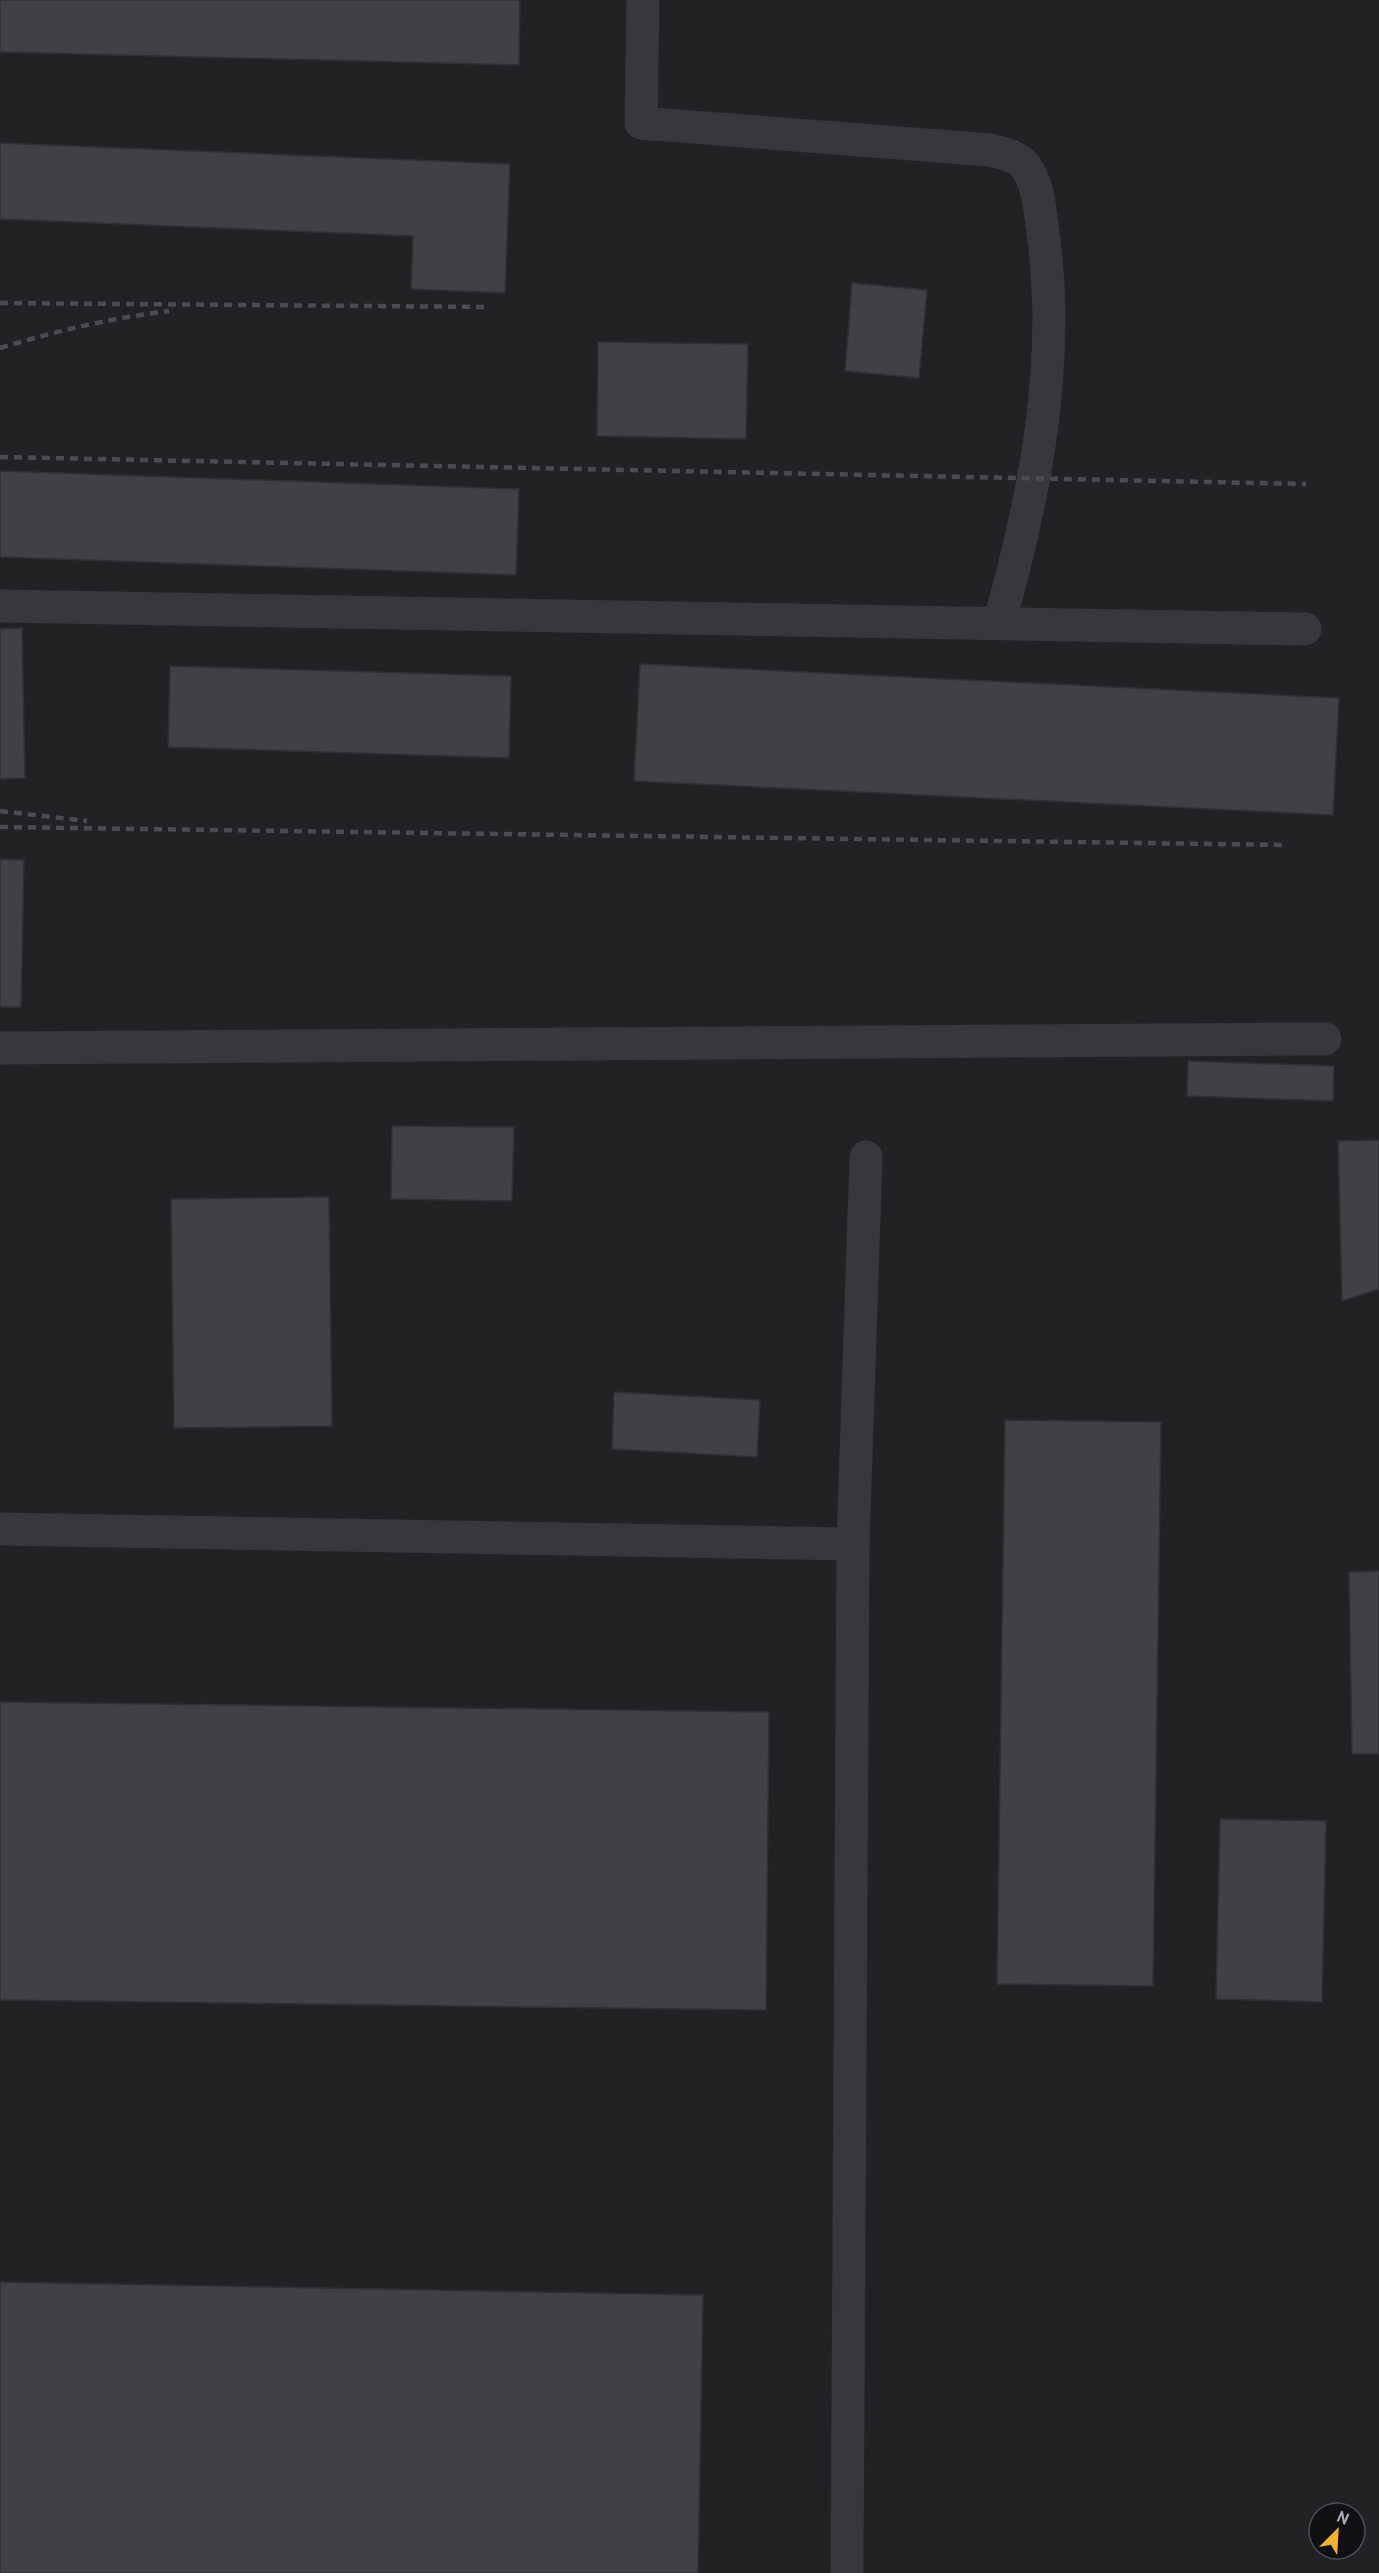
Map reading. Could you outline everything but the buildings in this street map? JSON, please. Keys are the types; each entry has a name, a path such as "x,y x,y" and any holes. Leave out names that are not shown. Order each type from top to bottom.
{"lane":[{"path":"642,0 641,123 979,149 1010,156 1026,165 1040,207 1046,249 1050,347 1044,410 1033,479 1010,585 999,623"},
{"path":"0,606 1305,629"},
{"path":"0,1048 1325,1039"},
{"path":"847,2573 854,1544 866,1157"},
{"path":"0,1529 854,1544"}],"shaded area":[{"path":"0,0 1379,0 1379,2573 0,2573"}],"railway":[{"path":"0,303 489,307"},
{"path":"0,348 84,326 169,311"},
{"path":"0,457 1306,484"},
{"path":"0,811 87,821"},
{"path":"0,827 1285,845"}]}
